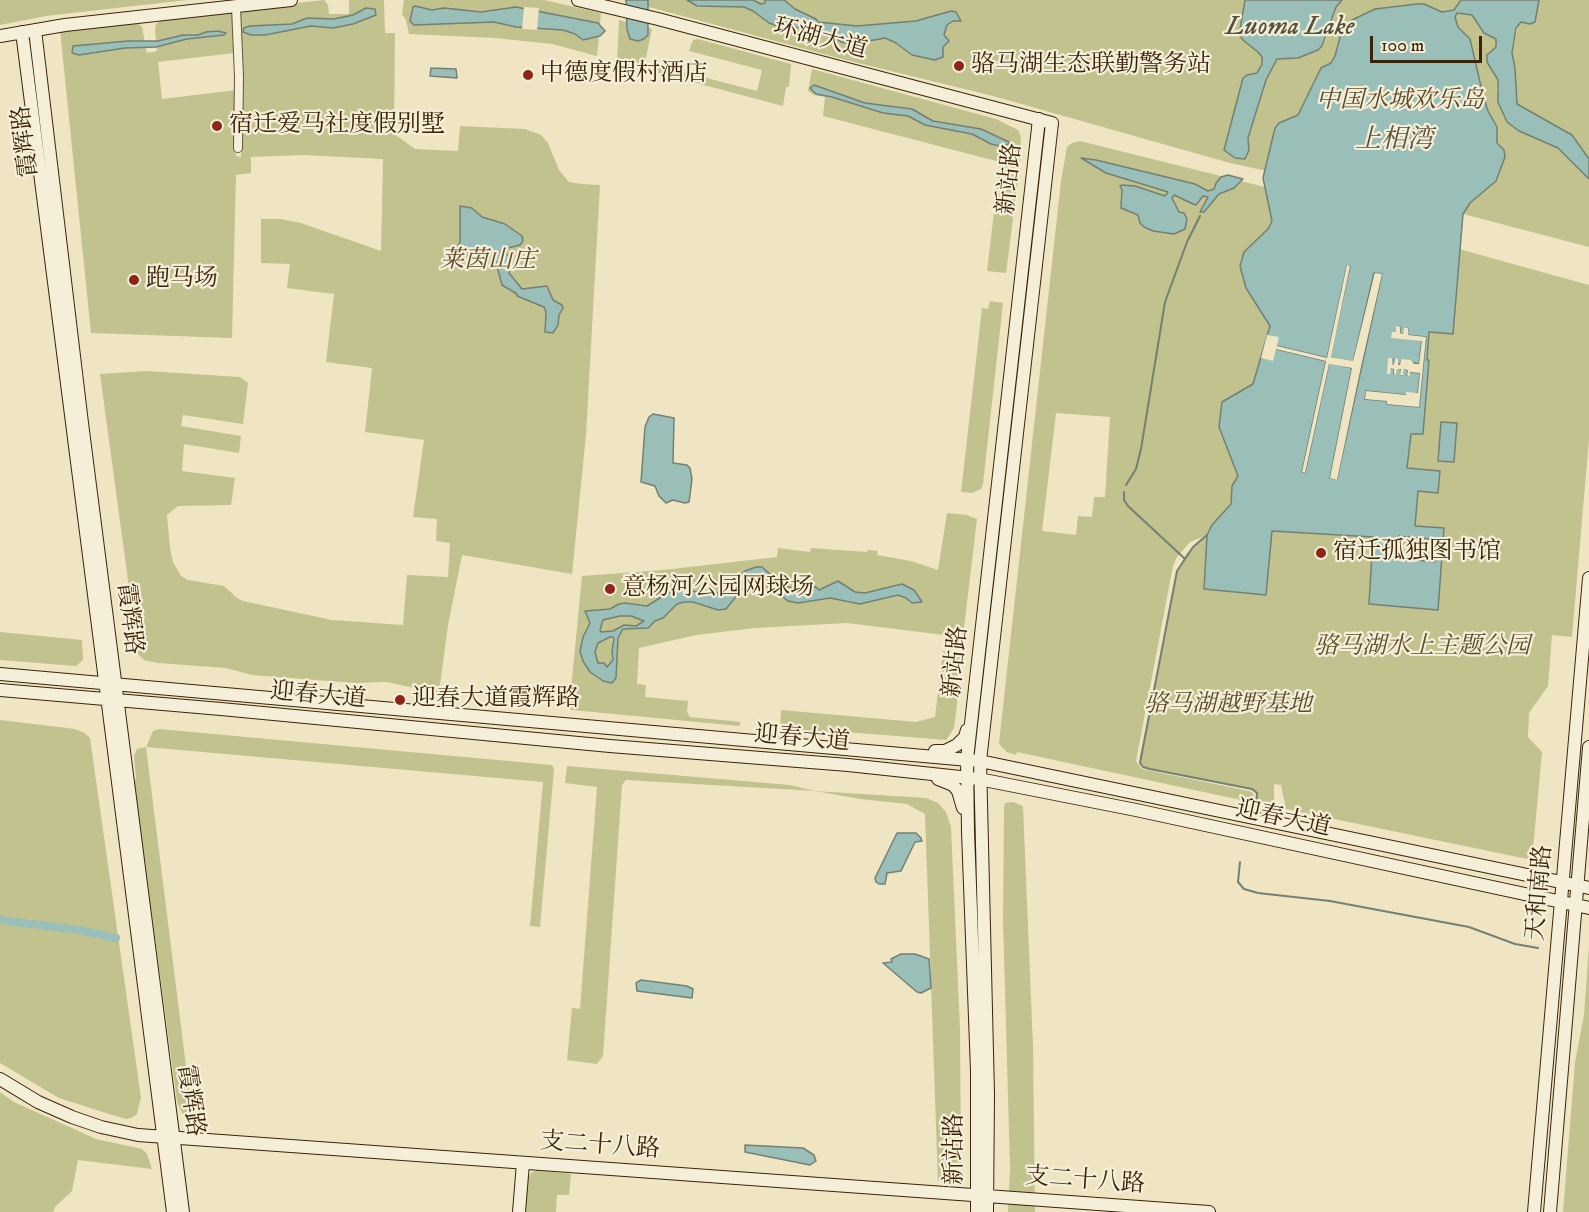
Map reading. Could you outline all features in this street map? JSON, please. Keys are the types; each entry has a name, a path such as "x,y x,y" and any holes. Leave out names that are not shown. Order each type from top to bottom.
{"street":[{"path":"0,36 291,0"},
{"name":"环湖大道","path":"578,0 1052,123"},
{"path":"236,6 238,148"},
{"name":"霞辉路","path":"35,30 112,701 168,1138 173,1212"},
{"name":"霞辉路","path":"22,32 110,684"},
{"name":"新站路","path":"974,760 973,709 1039,119"},
{"name":"新站路","path":"987,1212 982,1196 968,832 974,760 1052,123"},
{"name":"天和南路","path":"1534,1212 1589,578"},
{"name":"迎春大道","path":"0,674 974,760 1583,887"},
{"path":"43,695 45,678"},
{"name":"迎春大道","path":"0,690 973,778 1136,810 1589,908"},
{"path":"188,706 189,691"},
{"path":"837,748 945,751 957,745 965,737 973,709"},
{"name":"天和南路","path":"1550,1212 1575,905 1583,887 1589,747"},
{"path":"908,771 909,754"},
{"path":"848,765 944,780 953,785 962,803 968,832"},
{"name":"新站路","path":"973,778 988,1094 982,1196 977,1212"},
{"name":"支二十八路","path":"0,1079 38,1102 100,1127 138,1135 1209,1212"},
{"name":"霞辉路","path":"168,1138 183,1212"},
{"path":"519,1212 523,1163"}],"green space":[{"path":"0,0 187,0 46,16 0,25"},
{"name":"莱茵山庄","path":"324,0 328,5 329,14 349,14 349,0 384,0 385,33 395,33 394,130 397,136 415,149 458,151 460,126 525,129 541,135 548,143 559,170 569,182 600,185 586,435 572,574 462,555 448,625 439,693 386,682 354,683 252,675 226,668 158,663 144,660 138,654 100,374 146,371 240,377 248,383 243,424 183,415 181,426 241,436 239,453 184,444 182,471 235,478 231,505 178,506 167,515 173,562 181,576 188,580 224,586 243,601 332,620 403,625 407,575 448,577 450,543 436,541 437,519 413,517 424,440 365,432 372,368 326,362 334,294 287,288 290,264 261,263 261,219 281,219 301,223 381,251 383,159 303,155 251,157 251,173 236,175 232,338 91,333 60,30 136,21 142,27 147,53 157,51 155,30 156,24 161,20 231,10 234,53 158,62 162,99 236,90 236,156 241,157 241,68 238,13 242,9"},
{"path":"404,0 544,0 601,13 597,56 552,44 495,38 409,34 402,14"},
{"name":"中国水城欢乐岛","path":"623,0 1245,0 1239,35 1262,57 1262,64 1257,73 1243,78 1224,150 1235,158 1249,146 1248,138 1266,80 1277,59 1298,58 1318,50 1325,42 1336,7 1342,0 1461,0 1454,10 1456,13 1472,15 1484,33 1496,39 1496,47 1488,54 1498,80 1497,93 1516,104 1516,77 1512,53 1518,25 1522,22 1530,24 1535,22 1539,0 1589,0 1589,247 1463,214 1230,163 993,96 842,59"},
{"path":"619,20 652,29 645,62 757,91 762,70 689,51 693,40 698,39 791,64 789,87 786,87 783,106 617,62"},
{"path":"812,69 996,119 1018,130 1021,137 1019,172 1006,273 987,271 1000,162 823,116 825,97 808,91"},
{"path":"1080,141 1265,187 1272,221 1268,229 1244,252 1246,288 1270,326 1253,384 1219,427 1238,476 1232,486 1231,504 1212,525 1207,535 1204,589 1272,531 1361,536 1365,399 1396,326 1459,249 1589,285 1589,439 1572,637 1552,635 1548,686 1529,713 1528,737 1542,752 1532,860 1286,809 1281,785 1274,784 1274,806 1256,804 1257,793 1252,789 1143,767 1140,763 1140,756 1177,571 1186,554 1205,536 1190,542 1177,557 1173,566 1136,761 1142,769 1249,791 1253,793 1255,803 1017,752 1016,755 1007,752 999,743 1061,181 1067,147","holes":["1056,413 1110,417 1105,497 1094,497 1092,517 1078,516 1076,535 1042,531"]},
{"path":"990,301 1003,303 983,484 981,489 972,493 961,492 982,308 988,309"},
{"path":"947,513 967,515 977,519 961,641 944,639 944,635 847,623 755,628 696,635 639,648 637,684 646,685 645,697 688,701 687,712 690,717 741,722 739,726 568,708 568,699 575,700 576,693 571,689 582,576 663,570 777,557 778,548 810,552 811,548 878,551 877,555 911,561 938,570"},
{"path":"0,632 82,640 83,660 76,666 0,660"},
{"path":"943,651 960,653 954,728 946,740 780,729 781,710 916,722 935,717"},
{"path":"0,720 75,729 90,738 141,1098 137,1114 131,1118 126,1119 59,1098 0,1063"},
{"path":"159,729 552,765 554,769 540,927 530,926 543,782 146,747 153,731"},
{"path":"146,747 193,1122 182,1113 177,1101 134,784 136,778 134,756 137,749"},
{"path":"567,766 790,785 815,791 626,780 622,785 603,1056 597,1064 567,1060 572,1008 580,1009 597,787 565,783"},
{"path":"815,791 926,798 938,803 946,812 951,827 960,1029 961,1164 957,1174 938,1182 925,814 907,804"},
{"path":"1013,802 1023,806 1033,1047 1035,1212 1008,1212 1010,1168 1003,920 1004,810 1005,803"},
{"path":"1589,946 1589,1212 1563,1212 1575,1062 1584,1015"},
{"path":"0,1092 14,1102 96,1139 142,1149 147,1154 152,1169 78,1160 72,1191 55,1207 53,1212 0,1212"},
{"path":"537,1170 571,1174 569,1195 557,1195 556,1212 523,1212 526,1181 531,1173"}],"water":[{"path":"626,0 648,0 648,35 644,39 638,41 630,39 627,29"},
{"path":"687,0 753,0 761,4 765,3 765,0 784,0 818,22 857,26 916,21 951,11 956,12 961,21 953,21 947,25 944,35 949,41 943,47 943,57 935,60 912,55 885,38 852,44 841,42 830,34 807,27 784,28 769,23 744,7 697,6"},
{"name":"Luoma Lake","path":"1245,0 1342,0 1336,7 1322,46 1318,50 1298,58 1277,59 1266,80 1248,138 1249,150 1245,159 1235,158 1224,150 1243,78 1257,73 1262,64 1262,57 1239,35"},
{"name":"上相湾","path":"1461,0 1539,0 1535,22 1530,24 1521,22 1516,28 1512,53 1517,104 1572,135 1589,159 1589,179 1558,148 1519,131 1507,122 1498,102 1498,80 1487,62 1487,55 1496,47 1496,39 1484,33 1472,15 1457,13 1455,17 1458,27 1470,39 1483,95 1488,111 1497,127 1497,143 1504,150 1505,157 1496,181 1470,203 1463,214 1453,334 1429,332 1423,434 1411,434 1407,468 1440,471 1438,493 1418,491 1415,526 1444,528 1438,610 1369,604 1373,537 1272,531 1266,595 1204,589 1207,535 1212,525 1231,504 1232,486 1238,476 1219,427 1222,402 1253,384 1270,326 1246,288 1240,266 1244,252 1268,229 1272,221 1263,178 1275,128 1279,123 1298,115 1321,68 1331,63 1335,56 1342,30 1352,20 1375,9 1417,4 1424,4 1442,12 1454,10","holes":["1347,266 1350,266 1330,357 1353,362 1374,273 1382,274 1337,479 1330,478 1352,368 1329,363 1305,473 1302,472 1326,361 1276,349 1277,346 1327,358","1400,327 1400,333 1403,334 1408,328 1407,335 1426,337 1419,407 1365,399 1366,391 1406,395 1418,393 1420,373 1410,372 1407,375 1408,369 1404,369 1401,375 1401,369 1397,368 1394,374 1394,368 1390,368 1394,365 1394,359 1398,365 1401,360 1419,364 1422,340 1396,333","1399,536 1439,540 1441,544 1438,559 1434,562 1398,558 1395,553"]},
{"path":"415,6 432,10 444,8 481,12 516,7 598,23 605,31 600,36 583,40 563,30 516,27 494,22 414,25 410,21"},
{"path":"366,8 375,9 376,15 353,24 333,28 311,26 265,35 251,35 243,32 244,28 250,26 292,24 307,18 334,19 353,15"},
{"path":"218,31 226,33 156,47 125,48 79,55 72,53 73,46 158,41 183,35"},
{"path":"431,68 456,69 457,78 430,76"},
{"path":"814,85 865,103 912,109 933,121 981,129 1009,144 1000,146 991,144 972,134 925,125 908,116 883,113 816,94 810,88"},
{"path":"1081,158 1195,184 1208,191 1214,189 1221,177 1228,175 1243,179 1234,188 1219,194 1204,212 1200,212 1208,197 1203,196 1196,205 1174,195 1172,198 1179,212 1184,213 1187,219 1185,229 1174,234 1153,231 1144,227 1138,215 1121,208 1122,190 1120,186 1122,185 1135,186 1165,196 1168,192 1106,173"},
{"path":"460,206 472,208 482,217 505,224 522,236 523,241 520,245 500,252 511,256 509,273 522,289 547,286 553,300 562,305 558,325 553,333 545,332 544,307 517,296 502,285 495,259 490,253 471,256 460,253 457,248 460,242"},
{"path":"653,414 674,418 673,463 687,465 690,468 692,479 689,502 673,500 666,503 659,496 655,486 641,482 645,427 649,417"},
{"path":"1441,422 1457,423 1454,462 1438,461"},
{"path":"762,567 782,585 791,588 816,587 819,590 838,581 855,592 865,593 902,584 914,590 922,602 912,603 898,595 860,604 830,598 798,603 788,601 770,587 759,583 747,583 726,609 718,610 693,602 684,602 677,604 663,618 655,621 648,628 623,629 618,638 616,678 612,683 603,681 590,672 583,661 580,651 583,637 590,623 585,611 610,609 625,603 647,606 671,591 680,589 709,594 717,593 745,571","holes":["631,616 644,621 636,626 624,625 613,631 601,632 603,620","610,637 614,639 613,660 607,667 604,663 598,663 595,652 598,643"]},
{"path":"897,833 916,833 922,841 915,842 901,871 887,873 885,884 879,884 875,878"},
{"path":"901,954 915,954 929,959 931,988 921,993 917,992 883,963 892,962 891,959"},
{"path":"641,980 687,986 693,989 692,998 637,991 636,983"},
{"path":"745,1145 803,1148 814,1155 816,1161 810,1165 745,1152"}],"pier":[{"path":"524,7 539,8 537,30 522,29"},
{"path":"1347,265 1350,266 1331,357 1353,361 1375,273 1382,274 1337,480 1330,478 1352,368 1329,364 1305,473 1302,472 1326,361 1276,349 1273,361 1261,358 1267,335 1279,337 1277,346 1327,358","holes":["1377,276 1379,277 1335,476 1333,476 1355,368 1353,365 1356,363"]},
{"path":"1396,326 1400,327 1400,333 1403,334 1404,328 1408,328 1408,335 1426,337 1419,407 1365,399 1366,391 1406,395 1406,392 1418,393 1420,373 1410,372 1410,376 1407,375 1408,370 1404,369 1403,375 1400,375 1401,369 1397,369 1396,375 1394,369 1391,368 1390,374 1387,374 1388,358 1392,358 1392,365 1395,358 1398,359 1398,365 1401,359 1419,364 1422,341 1391,338 1392,332 1396,332"}],"waterway":[{"path":"1126,485 1136,469 1141,449 1165,302 1187,242 1200,216"},
{"path":"1124,492 1124,500 1128,506 1184,558"},
{"path":"1207,535 1193,547 1177,571 1140,763 1143,767 1150,769 1252,789 1257,793 1256,804"},
{"path":"1240,862 1238,882 1244,889 1258,893 1330,901 1469,927 1515,944 1538,948"},
{"path":"0,920 79,930 116,938"}],"place":[{"name":"骆马湖生态联勤警务站","path":"959,66"},
{"name":"中德度假村酒店","path":"528,75"},
{"name":"宿迁爱马社度假别墅","path":"217,126"},
{"name":"跑马场","path":"134,280"},
{"name":"宿迁孤独图书馆","path":"1321,553"},
{"name":"意杨河公园网球场","path":"610,589"},
{"name":"迎春大道霞辉路","path":"400,700"}],"park label":[{"name":"骆马湖水上主题公园","path":"1422,648"},
{"name":"骆马湖越野基地","path":"1228,706"}]}
